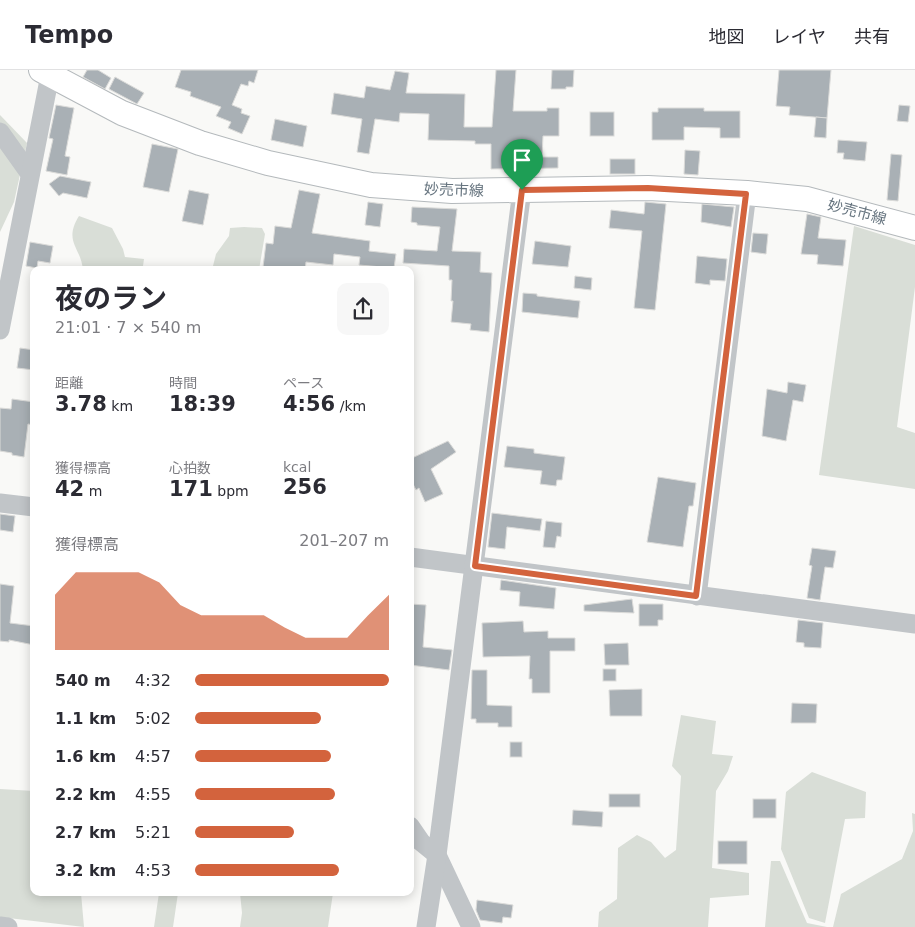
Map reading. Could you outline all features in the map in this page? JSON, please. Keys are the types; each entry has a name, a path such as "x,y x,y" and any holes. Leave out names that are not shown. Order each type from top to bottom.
{"main road":[{"name":"妙売市線","path":"45,73 122,113 200,143 268,164 370,185 452,191 648,188 746,194 808,199 915,228"}],"street":[{"path":"0,330 30,174 45,73"},
{"path":"0,132 30,174"},
{"path":"426,927 438,855 522,190"},
{"path":"696,596 746,194"},
{"path":"0,503 30,507"},
{"path":"414,558 915,624"},
{"path":"414,831 422,842 438,855 471,927"},
{"path":"0,926 8,927"}],"shaded area":[{"path":"0,115 27,143 14,202 0,232"},
{"path":"79,216 112,228 125,257 144,259 143,266 82,266 74,244 74,225"},
{"path":"854,226 915,245 915,287 897,427 915,433 915,489 819,475"},
{"path":"230,228 262,228 265,234 260,266 213,266 216,254 229,236"},
{"path":"681,715 716,721 712,754 733,756 728,771 716,791 712,868 749,873 749,895 710,898 708,927 598,927 599,912 617,899 618,848 637,835 651,842 665,858 676,850 681,776 672,766"},
{"path":"812,772 866,792 865,818 845,819 825,923 809,918 781,849 786,792"},
{"path":"0,789 30,791 30,896 81,896 84,927 0,917"},
{"path":"912,813 915,814 915,927 833,927 841,894 902,859 913,831"},
{"path":"771,861 780,861 807,923 827,927 765,927"},
{"path":"159,896 178,896 173,927 154,927"},
{"path":"240,896 333,896 328,927 240,927 242,913"}],"building":[{"path":"87,70 98,70 111,78 105,89 83,77"},
{"path":"181,70 258,70 254,83 249,81 248,86 241,84 232,105 242,109 241,113 250,116 242,134 228,128 231,122 216,116 221,107 190,96 191,92 175,87"},
{"path":"496,70 516,70 513,111 547,111 547,108 559,108 559,136 543,136 542,157 558,157 558,168 491,169 491,144 475,144 475,141 428,140 429,114 400,113 399,122 375,119 369,154 357,152 362,119 331,114 334,93 364,98 366,86 390,90 395,71 409,73 406,93 465,94 464,127 492,127"},
{"path":"552,70 574,70 573,87 551,89"},
{"path":"779,70 831,70 827,118 789,115 790,107 776,106"},
{"path":"115,77 144,93 137,104 109,89"},
{"path":"56,105 74,108 65,156 70,157 67,175 46,171 53,139 49,138"},
{"path":"899,105 910,106 908,122 897,121"},
{"path":"658,108 704,108 704,111 740,111 740,138 720,138 720,128 684,127 684,140 652,140 652,112 658,112"},
{"path":"590,112 614,112 614,136 590,136"},
{"path":"816,117 827,118 826,138 814,137"},
{"path":"275,119 307,126 303,147 271,140"},
{"path":"838,140 867,142 865,161 843,159 844,153 837,153"},
{"path":"152,144 178,149 169,192 143,187"},
{"path":"685,150 700,151 698,175 684,174"},
{"path":"891,154 902,155 898,201 887,200"},
{"path":"610,159 635,159 635,174 610,174"},
{"path":"60,176 91,182 87,198 63,193 59,196 49,184"},
{"path":"189,190 209,194 203,225 182,221"},
{"path":"299,190 320,194 312,233 370,241 369,251 396,254 394,266 359,265 360,257 334,254 333,265 306,262 306,266 263,266 266,243 273,244 275,226 291,228"},
{"path":"368,202 383,204 380,227 365,225"},
{"path":"645,202 666,204 655,310 634,308 642,231 609,228 611,210 644,214"},
{"path":"702,204 734,207 731,227 701,222"},
{"path":"412,207 457,209 452,251 481,252 480,272 492,273 489,332 470,330 471,324 451,322 453,301 451,301 452,280 449,280 449,266 403,263 404,249 437,251 440,227 417,225 417,223 411,222"},
{"path":"807,214 821,217 818,238 846,240 843,266 817,264 818,255 801,254"},
{"path":"753,233 768,234 766,254 751,252"},
{"path":"535,241 571,246 568,267 532,264"},
{"path":"30,242 53,246 50,263 38,261 37,266 26,266"},
{"path":"697,256 727,259 725,281 710,280 710,285 695,283"},
{"path":"575,276 592,278 591,290 574,288"},
{"path":"523,293 580,301 578,318 522,312"},
{"path":"20,348 30,349 30,370 17,368"},
{"path":"788,382 806,385 803,402 793,400 786,441 762,436 767,389 787,393"},
{"path":"12,399 30,401 30,424 28,424 24,457 0,451 0,408 11,409"},
{"path":"448,441 456,452 431,469 443,494 425,502 419,488 416,490 414,486 414,457"},
{"path":"507,446 534,449 534,453 565,457 562,480 557,480 556,486 540,484 542,471 504,467"},
{"path":"658,477 696,483 693,506 689,506 683,547 647,542"},
{"path":"492,513 542,519 540,531 507,527 505,549 488,547"},
{"path":"0,514 15,516 13,532 0,530"},
{"path":"546,521 562,523 561,537 557,536 555,548 543,547"},
{"path":"812,548 836,551 833,568 825,567 820,600 807,598 812,566 809,565"},
{"path":"501,580 556,588 554,609 519,606 520,592 500,590"},
{"path":"0,584 14,586 10,623 30,626 30,644 9,640 9,642 0,641"},
{"path":"632,599 634,613 584,611 584,605"},
{"path":"414,604 426,605 423,647 452,650 449,670 414,666"},
{"path":"639,604 663,604 663,620 658,620 658,626 639,626"},
{"path":"798,620 823,623 821,648 804,647 804,643 796,642"},
{"path":"523,621 524,632 548,631 548,638 575,638 575,651 550,651 550,693 532,693 532,679 529,679 530,656 483,657 482,623"},
{"path":"628,643 629,665 605,665 604,644"},
{"path":"603,669 616,669 616,681 603,681"},
{"path":"472,670 487,670 487,705 512,706 512,727 498,727 498,723 476,723 476,719 471,719"},
{"path":"642,689 642,716 610,716 609,690"},
{"path":"792,703 817,704 816,723 791,723"},
{"path":"510,742 522,742 522,757 510,757"},
{"path":"609,794 640,794 640,807 609,807"},
{"path":"753,799 776,799 776,818 753,818"},
{"path":"573,810 603,812 602,827 572,825"},
{"path":"718,841 747,841 747,864 718,864"},
{"path":"477,900 513,905 511,918 503,917 502,923 480,920 476,910"}],"route":[{"path":"648,188 746,194 696,596 475,566 522,190 648,188"}]}
